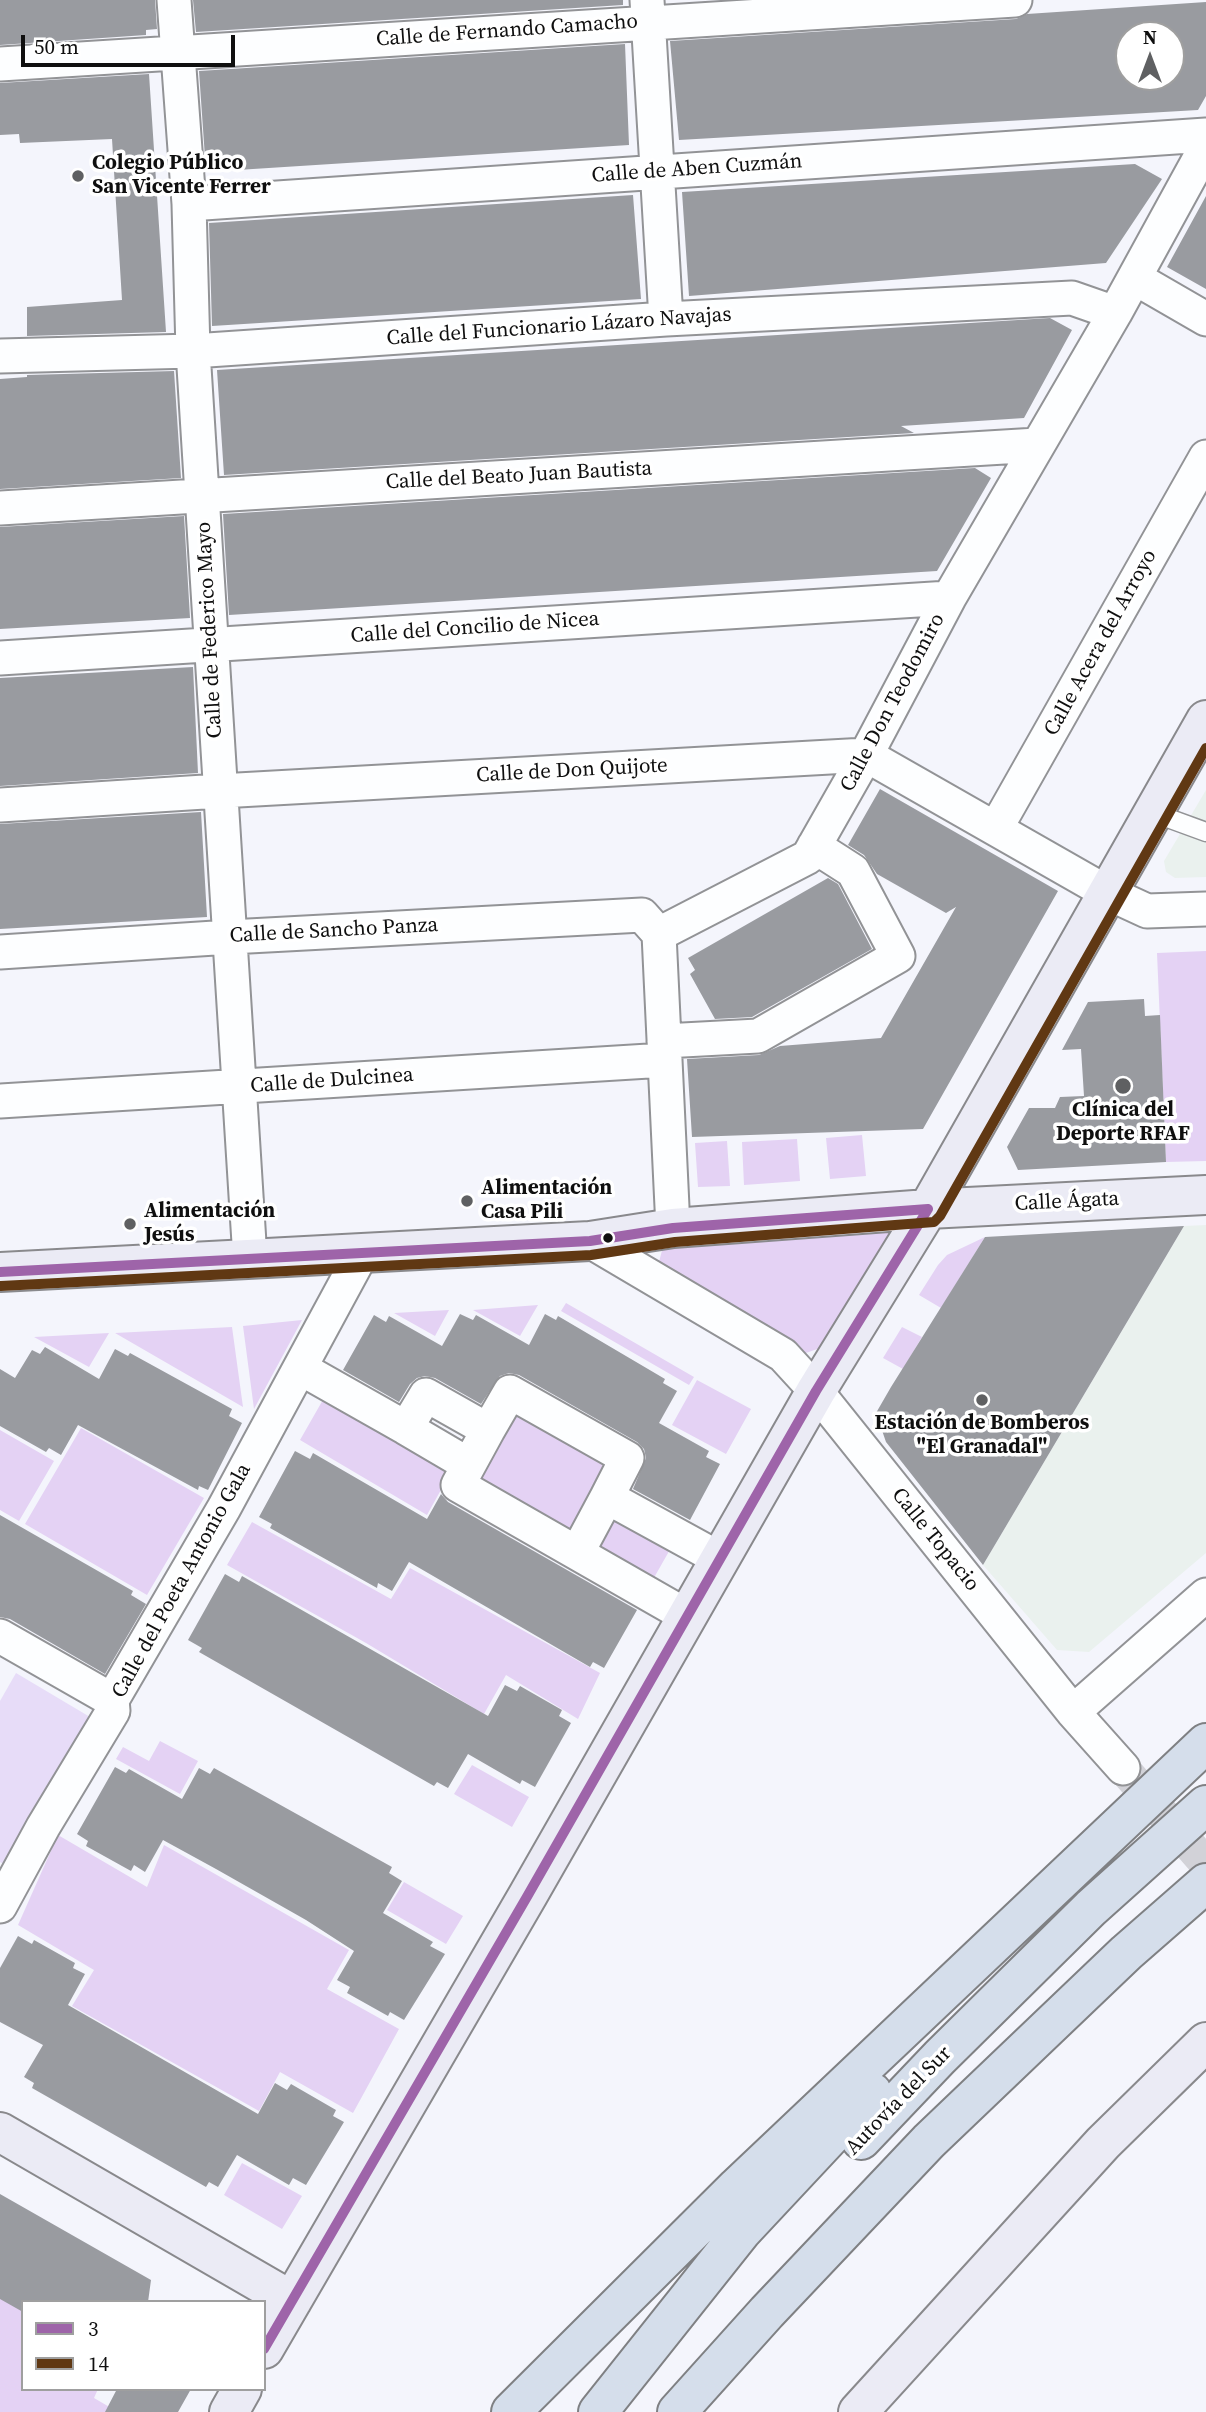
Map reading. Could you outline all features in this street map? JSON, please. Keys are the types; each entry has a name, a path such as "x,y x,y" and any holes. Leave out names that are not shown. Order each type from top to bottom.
{"highway":[{"path":"511,2412 737,2187 1206,1742"},
{"path":"598,2412 742,2231 934,2025 1206,1751"},
{"name":"Autovía del Sur","path":"606,2412 940,2057 1091,1908 1206,1805"},
{"path":"677,2412 767,2312 929,2141 1126,1954 1206,1883"}],"street":[{"name":"Calle de Federico Mayo","path":"174,0 188,204 193,351 250,1259"},
{"name":"Calle de Fernando Camacho","path":"0,64 177,52 648,11 1014,0"},
{"path":"648,11 666,319"},
{"name":"Calle de Aben Cuzmán","path":"188,204 1206,135"},
{"name":"Calle Don Teodomiro","path":"659,934 808,857 866,755 949,598 1135,278 1206,147"},
{"path":"1135,278 1206,319"},
{"name":"Calle del Funcionario Lázaro Navajas","path":"0,356 193,351 666,319 1072,299 1115,313"},
{"name":"Calle del Beato Juan Bautista","path":"0,508 1037,445"},
{"name":"Calle Acera del Arroyo","path":"996,828 1206,457"},
{"name":"Calle del Concilio de Nicea","path":"0,658 949,598"},
{"path":"266,2346 816,1391 928,1209 1206,720"},
{"path":"866,755 1108,893 1147,911 1206,909"},
{"name":"Calle de Don Quijote","path":"0,805 220,790 866,755"},
{"name":"Calle de Dulcinea","path":"0,1101 239,1087 664,1051 758,1036 898,956 853,871 814,846"},
{"name":"Calle de Sancho Panza","path":"0,952 642,915 659,934"},
{"path":"659,934 673,1228"},
{"name":"Calle Ágata","path":"0,1272 590,1241 673,1228 928,1209 1206,1195"},
{"name":"Calle Topacio","path":"590,1241 783,1355 816,1391 1073,1712 1123,1768"},
{"name":"Calle del Poeta Antonio Gala","path":"0,1906 43,1827 113,1711 112,1700 201,1550 362,1253"},
{"path":"300,1368 469,1465"},
{"path":"577,1553 627,1458 510,1392 458,1485 687,1616"},
{"path":"406,1428 426,1395 488,1430"},
{"path":"607,1497 720,1559"},
{"path":"1073,1712 1206,1595"},
{"path":"0,1636 112,1700"},
{"path":"858,2412 1103,2143 1206,2042"},
{"path":"0,2132 292,2301"},
{"path":"229,2412 241,2391"}],"lane":[{"path":"1154,813 1206,832"}],"shaded area":[{"path":"1206,790 1206,877 1175,878 1166,872 1164,861"},
{"path":"1206,951 1206,1161 1166,1162 1157,953"},
{"path":"862,1135 866,1176 830,1179 826,1138"},
{"path":"797,1139 800,1181 744,1185 742,1142"},
{"path":"727,1141 730,1186 698,1187 695,1143"},
{"path":"874,1216 896,1231 826,1346 800,1355 659,1262 666,1235"},
{"path":"1206,1225 1206,1553 1089,1652 1057,1650 983,1565 1184,1226"},
{"path":"985,1237 941,1308 919,1295 947,1255"},
{"path":"566,1303 694,1377 689,1385 561,1311"},
{"path":"538,1305 520,1336 473,1310"},
{"path":"449,1310 435,1336 394,1313"},
{"path":"302,1320 254,1409 243,1326"},
{"path":"232,1327 243,1407 115,1333"},
{"path":"902,1327 922,1337 903,1369 883,1358"},
{"path":"109,1333 89,1367 34,1337"},
{"path":"697,1380 751,1409 726,1454 672,1425"},
{"path":"328,1391 457,1461 427,1515 300,1440"},
{"path":"511,1397 622,1459 573,1546 461,1485"},
{"path":"81,1428 204,1498 147,1595 25,1524"},
{"path":"0,1430 54,1461 19,1521 0,1510"},
{"path":"609,1502 676,1539 647,1590 580,1553"},
{"path":"252,1522 391,1599 410,1568 600,1673 578,1719 506,1675 484,1714 366,1643 227,1565"},
{"path":"16,1673 90,1717 5,1865 0,1862 0,1701"},
{"path":"160,1741 198,1761 180,1794 116,1759 123,1747 149,1761"},
{"path":"472,1765 529,1797 512,1827 454,1794"},
{"path":"58,1835 147,1887 164,1845 349,1950 327,1989 399,2029 353,2113 280,2072 259,2111 72,2006 94,1970 18,1925"},
{"path":"404,1882 463,1916 446,1944 387,1910"},
{"path":"242,2163 302,2196 282,2229 224,2195"},
{"path":"0,2295 21,2307 21,2391 97,2391 94,2398 118,2412 0,2412"}],"building":[{"path":"0,0 155,0 157,29 146,30 146,35 0,45"},
{"path":"193,0 623,0 623,5 196,32"},
{"path":"1206,2 1206,96 1198,110 679,140 670,41 1016,19 1027,14"},
{"path":"625,44 629,145 206,172 199,71"},
{"path":"149,74 166,332 27,336 27,307 122,300 112,139 20,143 19,134 0,135 0,83"},
{"path":"1135,164 1162,179 1106,263 689,296 682,192"},
{"path":"633,195 641,299 212,326 209,223"},
{"path":"1206,196 1206,289 1167,267"},
{"path":"1050,318 1072,330 1024,418 901,426 914,433 224,475 217,370"},
{"path":"174,371 181,478 0,489 0,379 27,375"},
{"path":"975,468 991,478 937,571 229,615 223,514"},
{"path":"184,516 190,618 0,629 0,527"},
{"path":"193,667 198,773 0,786 0,678"},
{"path":"880,789 1058,891 923,1129 692,1137 687,1059 759,1055 780,1046 881,1038 956,907 946,913 877,874 864,855 848,845"},
{"path":"201,812 207,917 0,929 0,824"},
{"path":"828,878 838,884 872,949 752,1017 715,1019 690,974 695,970 688,958"},
{"name":"Clínica del Deporte RFAF","path":"1144,999 1145,1016 1160,1015 1166,1162 1018,1170 1007,1147 1029,1108 1055,1108 1060,1097 1084,1096 1081,1049 1062,1050 1088,1002"},
{"name":"Estación de Bomberos \"El Granadal\"","path":"1184,1226 983,1565 886,1442 876,1413 891,1387 985,1237"},
{"path":"460,1314 473,1320 476,1315 529,1345 545,1314 556,1320 558,1316 665,1379 663,1383 677,1391 659,1423 709,1451 706,1457 720,1464 690,1520 633,1489 646,1458 644,1449 637,1442 519,1375 509,1373 500,1376 481,1404 435,1378 425,1376 410,1384 399,1402 343,1370 374,1315 386,1322 389,1316 442,1346"},
{"path":"45,1347 99,1379 115,1349 128,1356 130,1353 232,1409 229,1416 242,1423 208,1490 199,1486 198,1490 78,1425 61,1455 49,1448 46,1452 0,1426 0,1369 15,1378 32,1350 40,1354"},
{"path":"295,1451 310,1459 313,1453 427,1519 441,1494 448,1502 637,1610 604,1668 593,1662 590,1667 409,1562 392,1591 378,1583 377,1588 270,1528 272,1524 259,1517"},
{"path":"0,1515 133,1591 131,1595 146,1604 105,1674 10,1619 0,1617"},
{"path":"225,1574 239,1582 242,1576 488,1716 505,1685 517,1691 520,1686 562,1710 559,1716 571,1723 535,1787 522,1780 520,1784 468,1754 448,1788 437,1782 434,1786 199,1652 202,1648 188,1640"},
{"path":"115,1767 126,1773 129,1769 182,1799 199,1768 210,1774 214,1768 392,1867 389,1873 402,1881 383,1913 433,1942 430,1946 445,1954 404,2020 390,2012 388,2016 347,1993 350,1987 337,1980 354,1951 306,1920 163,1840 145,1872 134,1865 131,1871 86,1846 88,1841 77,1834"},
{"path":"18,1936 32,1944 34,1940 75,1963 73,1968 85,1974 68,2005 258,2114 275,2083 287,2090 291,2084 336,2110 333,2116 344,2122 306,2185 293,2178 289,2185 237,2155 218,2187 209,2182 206,2187 32,2088 34,2083 24,2077 43,2045 0,2022 0,1968"},
{"path":"0,2194 151,2280 148,2300 21,2300 21,2311 0,2299"},
{"path":"116,2391 190,2391 178,2412 105,2412"}],"tunnel":[{"path":"1123,1768 1206,1864"}],"transit line":[{"name":"14","path":"1,1286 591,1255 675,1242 934,1222 940,1216 1206,748"},
{"name":"3","path":"0,1272 590,1241 673,1228 928,1209"},
{"name":"3","path":"266,2346 816,1391 928,1209"}],"place":[{"name":"Colegio Público San Vicente Ferrer","path":"78,176"},
{"name":"Clínica del Deporte RFAF","path":"1123,1086"},
{"name":"Alimentación Casa Pili","path":"467,1201"},
{"name":"Alimentación Jesús","path":"130,1224"},
{"name":"Estación de Bomberos \"El Granadal\"","path":"982,1400"}]}
